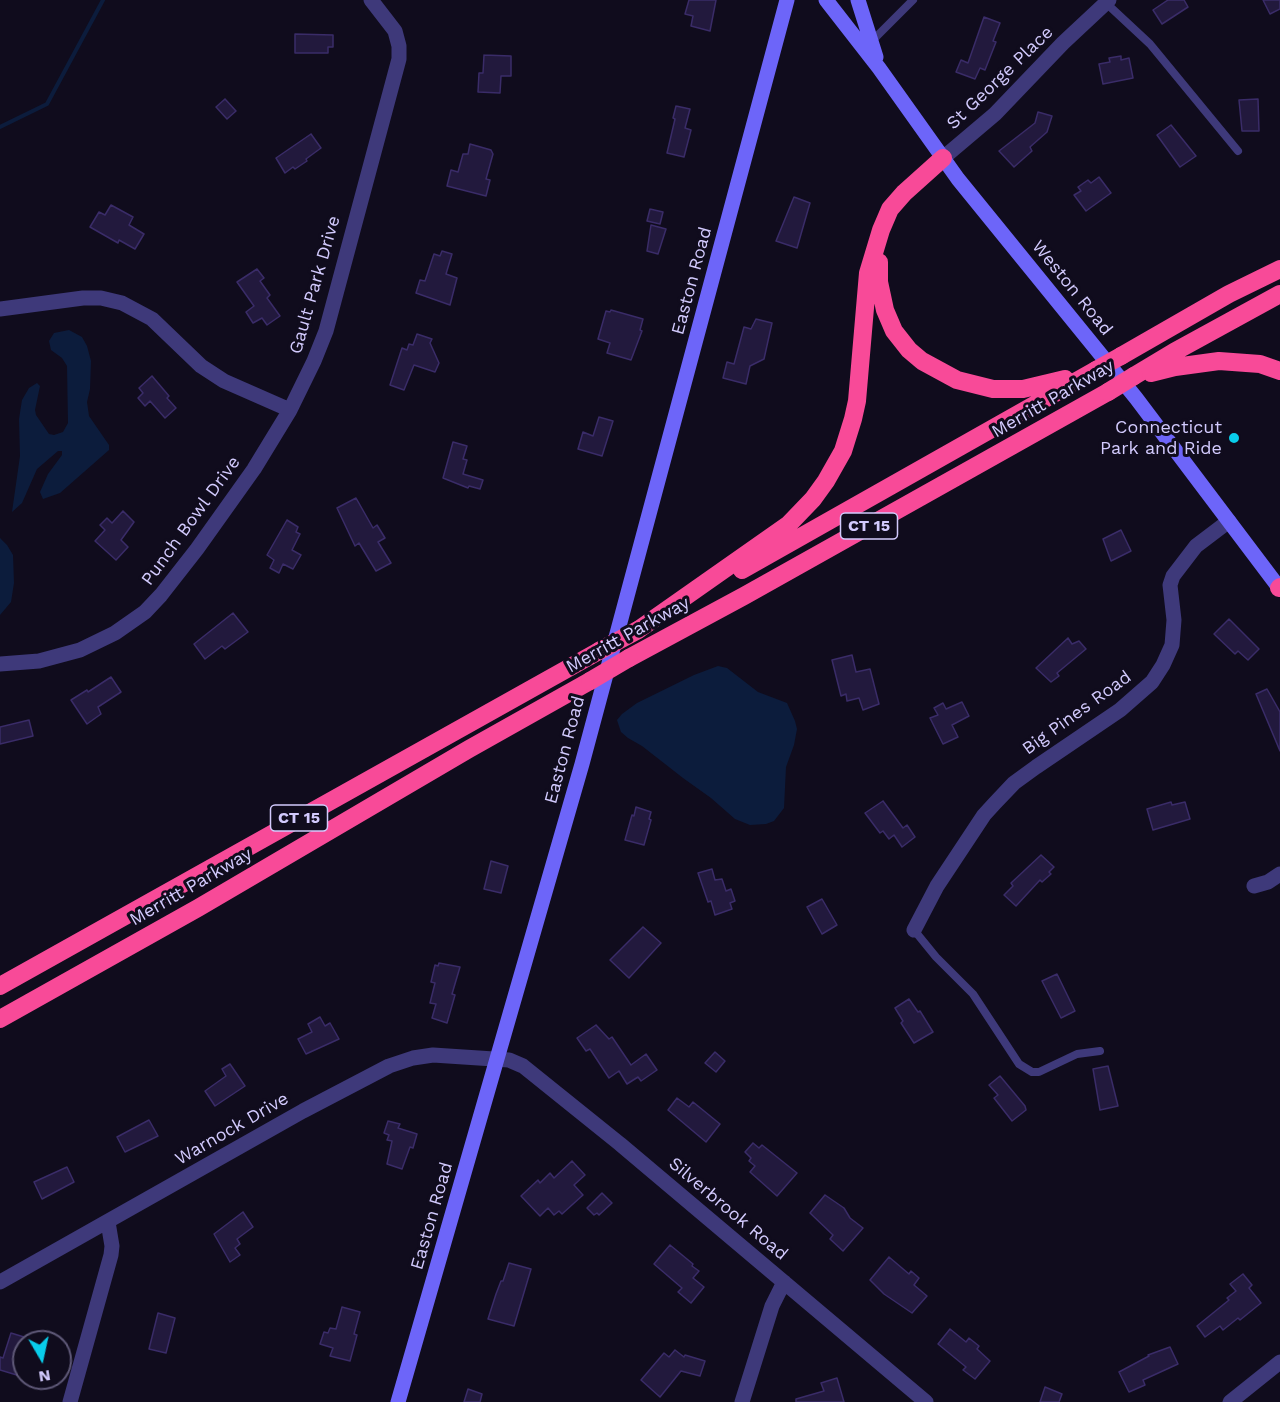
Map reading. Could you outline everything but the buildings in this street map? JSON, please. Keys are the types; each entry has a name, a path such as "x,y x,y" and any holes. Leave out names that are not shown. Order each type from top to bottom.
{"highway":[{"path":"638,630 789,524 813,500 837,465 849,434 857,401 868,273 881,230 890,210 904,192 942,158"},
{"path":"881,230 879,282 885,310 894,331 909,350 922,361 957,380 1000,390 1043,386 1096,370"},
{"name":"Merritt Parkway","path":"0,986 638,630 1229,294 1280,269"},
{"name":"Merritt Parkway","path":"0,1019 198,908 468,749 1280,294"},
{"path":"1134,376 1219,361 1260,364 1280,371"}],"main road":[{"name":"Easton Road","path":"398,1402 582,764 787,0"},
{"name":"Weston Road","path":"826,0 879,68 942,158 1123,381 1280,588"},
{"name":"Weston Road","path":"858,0 879,68"}],"street":[{"name":"Gault Park Drive","path":"290,410 314,361 328,323 399,59 399,46 395,31 371,0"},
{"name":"St George Place","path":"942,158 995,114 1107,2"},
{"path":"0,309 83,298 101,298 122,303 140,311 158,324 201,366 224,381 290,410"},
{"name":"Punch Bowl Drive","path":"0,664 39,661 80,650 115,633 145,612 161,596 254,470 290,410"},
{"name":"Big Pines Road","path":"914,930 937,886 984,815 995,803 1029,772 1120,710 1152,682 1172,645 1174,620 1170,585 1173,576 1196,546 1229,521"},
{"path":"1254,886 1268,882 1280,874"},
{"name":"Warnock Drive","path":"0,1282 303,1111 389,1066 413,1058 433,1055 498,1059"},
{"name":"Silverbrook Road","path":"498,1059 509,1060 523,1066 548,1086 926,1402"},
{"path":"70,1402 111,1255 112,1246 108,1222"},
{"path":"742,1402 772,1306 784,1282"},
{"path":"1230,1402 1280,1362"}],"lane":[{"path":"871,42 913,0"},
{"path":"1107,2 1150,44 1238,152"},
{"path":"914,930 936,957 973,994 1019,1064 1032,1072 1039,1072 1077,1054 1100,1052"}],"water":[{"path":"69,330 82,337 87,346 91,361 87,402 89,416 109,445 109,450 60,493 43,499 40,492 48,474 62,455 62,451 58,451 37,469 22,503 12,512 20,456 19,419 22,400 29,388 37,383 40,386 35,410 49,434 63,432 68,423 67,366 62,358 51,350 49,341 54,333"},
{"path":"0,538 13,555 14,583 11,602 0,615"},
{"path":"718,666 727,668 758,692 787,703 795,721 797,729 794,745 786,767 784,808 774,821 766,824 750,825 735,819 711,798 628,738 621,732 617,720 637,703"}],"waterway":[{"path":"0,127 47,104 103,0"}],"place":[{"name":"Connecticut Park and Ride","path":"1234,438"}]}
